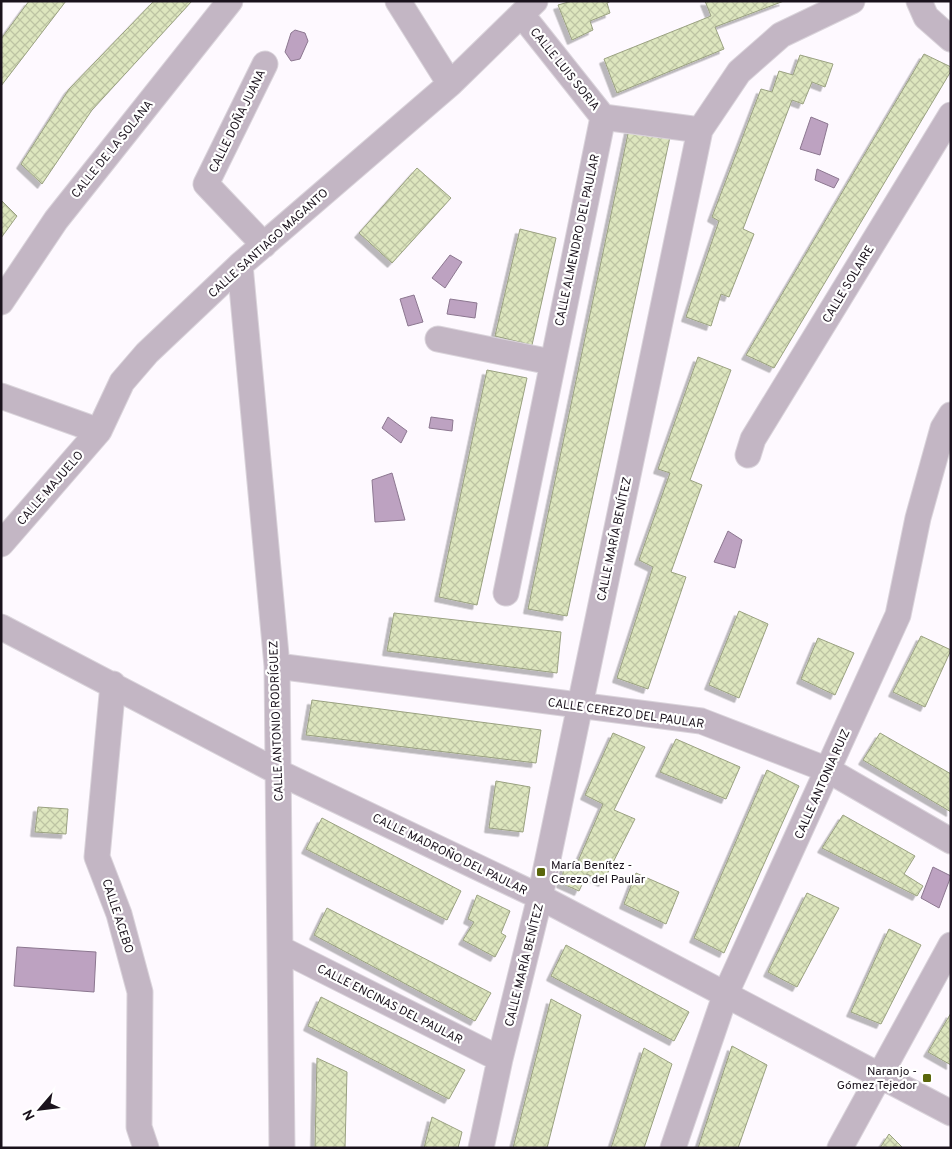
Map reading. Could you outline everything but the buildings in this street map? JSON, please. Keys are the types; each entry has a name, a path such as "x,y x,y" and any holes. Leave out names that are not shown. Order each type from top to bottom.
{"street":[{"name":"CALLE DE LA SOLANA","path":"4,291 56,220 230,1"},
{"path":"398,1 450,84"},
{"name":"CALLE MARÍA BENÍTEZ","path":"481,1148 500,1059 540,898 700,130 739,72 781,35 852,1"},
{"path":"919,1 926,17 951,39"},
{"name":"CALLE SANTIAGO MAGANTO","path":"99,432 122,382 147,353 240,265 450,84 528,8"},
{"name":"CALLE LUIS SORIA","path":"528,8 603,117 700,130"},
{"name":"CALLE DOÑA JUANA","path":"264,245 206,184 265,64"},
{"name":"CALLE SOLAIRE","path":"748,455 754,439 951,115"},
{"name":"CALLE ALMENDRO DEL PAULAR","path":"506,593 551,362 603,117"},
{"name":"CALLE ANTONIO RODRÍGUEZ","path":"240,265 277,666 282,1148"},
{"path":"438,339 551,362"},
{"path":"1,396 99,432"},
{"name":"CALLE ANTONIA RUIZ","path":"673,1148 726,993 898,615 918,518 943,428 951,415"},
{"name":"CALLE MAJUELO","path":"1,544 99,432"},
{"name":"CALLE MADROÑO DEL PAULAR","path":"1,627 278,772 540,898 726,993 951,1113"},
{"name":"CALLE CEREZO DEL PAULAR","path":"277,666 701,721 828,770 951,841"},
{"name":"CALLE ACEBO","path":"113,684 97,857 120,914 140,992 139,1127 146,1148"},
{"path":"840,1148 951,945"},
{"name":"CALLE ENCINAS DEL PAULAR","path":"281,949 500,1059"}],"shaded area":[{"path":"295,30 305,33 308,41 300,59 291,61 285,52 291,33"},
{"path":"811,117 828,124 820,155 800,149"},
{"path":"817,169 839,179 834,188 815,180"},
{"path":"450,255 462,262 445,288 432,278"},
{"path":"414,295 423,322 408,326 400,299"},
{"path":"450,299 477,303 475,318 447,314"},
{"path":"388,417 407,431 401,443 382,428"},
{"path":"431,417 453,420 452,431 429,428"},
{"path":"392,473 405,520 375,522 372,480"},
{"path":"728,531 742,540 735,568 714,562"},
{"path":"933,867 951,876 939,908 921,898"},
{"path":"17,947 96,952 94,992 14,986"}],"place":[{"name":"María Benítez - Cerezo del Paular","path":"541,872"},
{"name":"Naranjo - Gómez Tejedor","path":"927,1078"}]}
